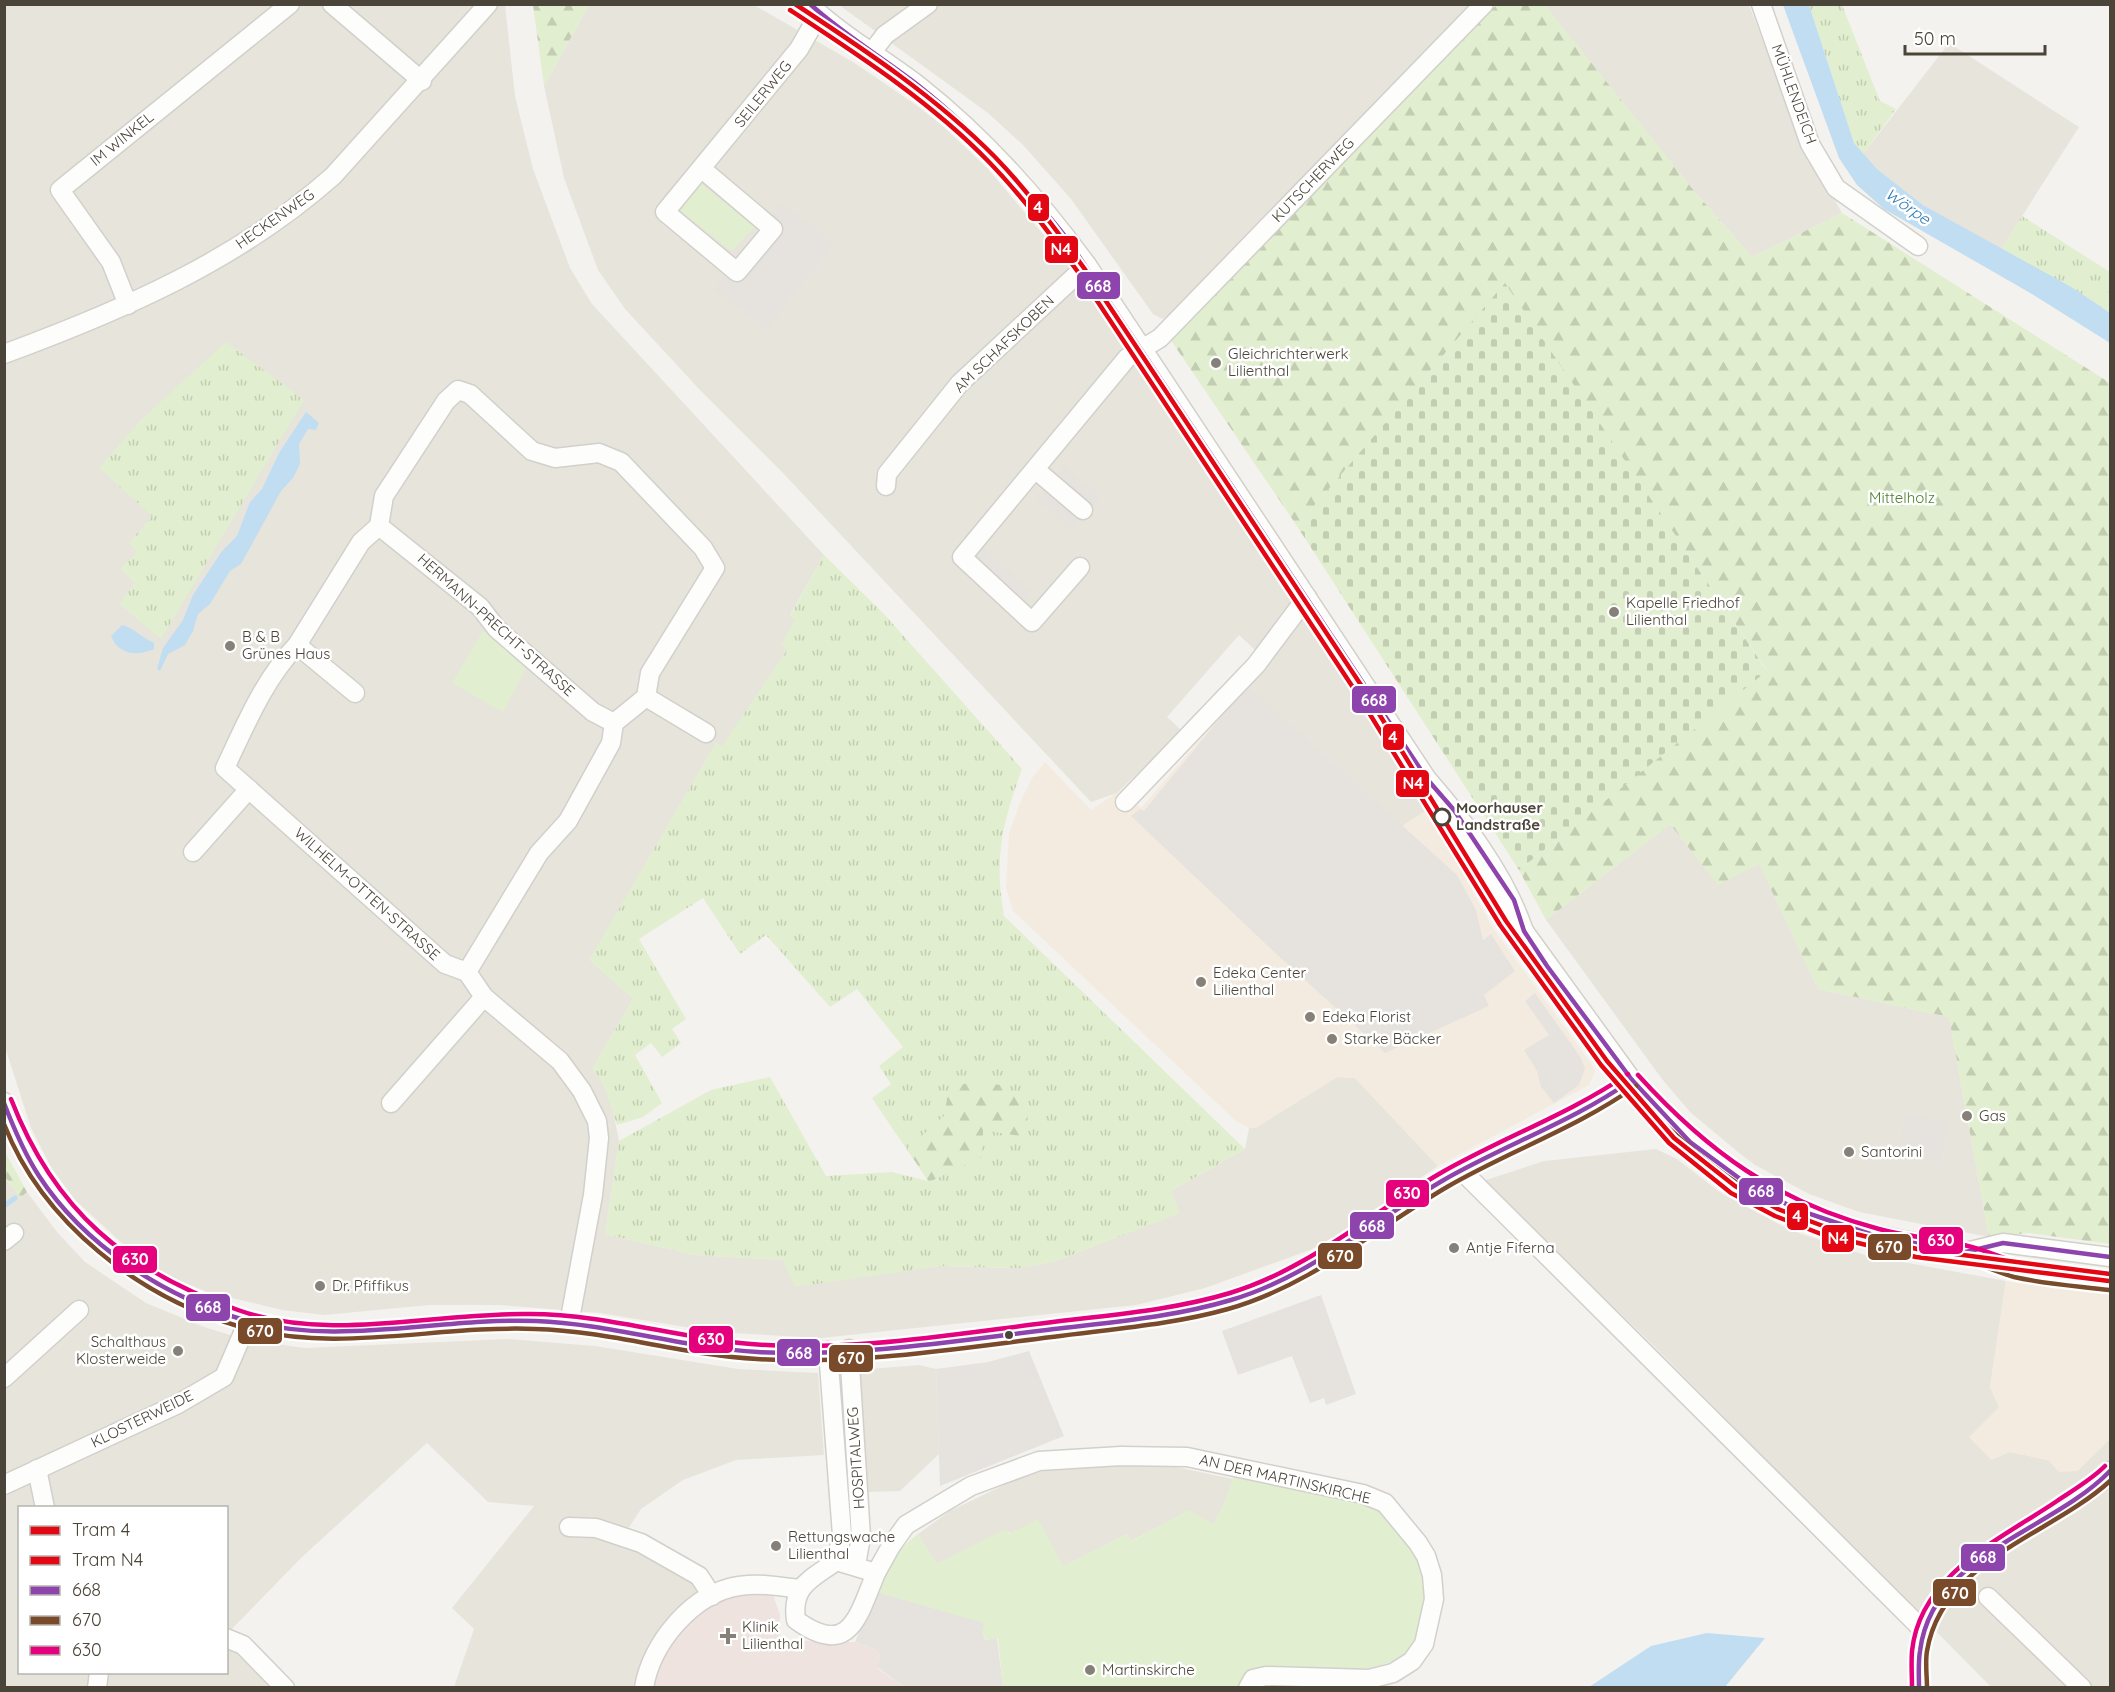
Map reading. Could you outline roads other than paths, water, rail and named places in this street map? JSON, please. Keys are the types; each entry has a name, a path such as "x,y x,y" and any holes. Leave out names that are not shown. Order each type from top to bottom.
{"street":[{"name":"IM WINKEL","path":"128,305 111,262 60,190 290,4"},
{"path":"332,4 422,81"},
{"name":"HECKENWEG","path":"4,354 128,305 176,283 307,200 333,176 422,81 488,4"},
{"path":"796,4 814,9 937,100 990,148 1039,200 1087,265 1141,350 1427,779 1442,814 1495,903 1524,931 1632,1080 1690,1142 1727,1170 1766,1194 1819,1219 1879,1238 1966,1252 2007,1268 2110,1283"},
{"path":"872,52 885,34 928,4"},
{"name":"KUTSCHERWEG","path":"1080,567 1032,622 962,557 1127,358 1160,338 1484,4"},
{"name":"MÜHLENDEICH","path":"1761,4 1810,144 1836,188 1918,246"},
{"name":"SEILERWEG","path":"702,169 773,229 738,272 665,212 799,49 814,9"},
{"name":"AM SCHAFSKOBEN","path":"886,486 887,474 960,383 1087,265"},
{"path":"380,526 384,496 446,401 458,390 470,394 532,451 555,458 599,453 621,462 703,548 715,568 650,674 646,697 614,723 611,743 568,821 539,853 467,972 474,986 484,997 560,1061 582,1091 597,1121 599,1137 593,1195 568,1324"},
{"path":"1036,470 1083,510"},
{"name":"WILHELM-OTTEN-STRASSE","path":"380,526 361,542 297,645 283,659 252,711 225,768 445,964 467,972"},
{"name":"HERMANN-PRECHT-STRASSE","path":"380,526 480,607 497,629 593,712 614,723"},
{"path":"1125,802 1256,665 1307,597"},
{"path":"297,645 355,693"},
{"path":"646,697 706,733"},
{"path":"193,852 249,789"},
{"path":"392,1103 484,997"},
{"path":"4,1102 33,1165 57,1201 101,1246 173,1294 244,1321 321,1330 360,1330 484,1322 568,1324 698,1345 759,1352 828,1351 1009,1335 1170,1314 1254,1294 1322,1260 1461,1170 1597,1105 1632,1080"},
{"path":"1461,1170 1925,1632"},
{"path":"1966,1252 2003,1243 2110,1257"},
{"path":"4,1378 79,1311"},
{"name":"KLOSTERWEIDE","path":"6,1482 178,1404 224,1377 243,1333 244,1321"},
{"name":"HOSPITALWEG","path":"849,1349 861,1537 856,1565"},
{"name":"HOSPITALWEG","path":"828,1351 842,1535 836,1561"},
{"name":"AN DER MARTINSKIRCHE","path":"876,1573 906,1525 971,1486 1001,1472 1039,1461 1120,1456 1198,1459 1363,1494 1384,1503 1418,1543 1432,1575 1434,1599 1424,1644 1412,1661 1393,1673 1369,1679 1266,1676 1253,1679 1248,1688"},
{"path":"37,1469 45,1506"},
{"path":"1919,1688 1921,1646 1933,1611 1944,1592 1981,1557 2055,1513 2110,1471"},
{"path":"569,1527 596,1528 641,1543 699,1576 712,1596"},
{"path":"836,1561 856,1565 876,1573 850,1629 839,1635 814,1633 796,1620 794,1604 799,1589 836,1561"},
{"path":"644,1688 663,1640 678,1621 712,1596 737,1586 764,1583 799,1589"},
{"path":"1988,1597 2082,1688"},
{"path":"228,1639 243,1644 285,1688"}],"water":[{"name":"Wörpe","path":"1783,5 1809,5 1854,143 1877,169 1923,205 2073,288 2110,313 2110,343 2032,294 1884,209 1857,185 1839,158"},
{"path":"306,412 319,423 316,430 308,429 299,444 300,464 293,478 281,491 241,564 230,571 210,604 198,614 193,631 185,645 168,654 160,671 157,669 163,648 183,620 193,595 222,551 237,536 250,502 262,489 279,453"},
{"path":"122,625 154,643 154,649 134,653 118,647 111,636"},
{"path":"1707,1633 1765,1638 1725,1687 1589,1687 1651,1646"}],"waterway":[{"path":"4,1206 15,1198"}],"tram line":[{"name":"4","path":"795,4 873,57 949,114 995,157 1041,211 1084,268 1365,691 1506,921 1607,1061 1674,1138 1735,1186 1778,1209 1823,1226 1917,1249 2110,1274"},
{"name":"N4","path":"790,10 868,62 943,119 989,162 1046,229 1078,272 1358,695 1500,925 1601,1065 1669,1143 1731,1193 1775,1216 1821,1234 1916,1257 2109,1281"}],"place":[{"name":"Gleichrichterwerk Lilienthal","path":"1216,363"},
{"name":"Kapelle Friedhof Lilienthal","path":"1614,612"},
{"name":"B & B Grünes Haus","path":"230,646"},
{"name":"Moorhauser Landstraße","path":"1442,817"},
{"name":"Edeka Center Lilienthal","path":"1201,982"},
{"name":"Edeka Florist","path":"1310,1017"},
{"name":"Starke Bäcker","path":"1332,1039"},
{"name":"Gas","path":"1967,1116"},
{"name":"Santorini","path":"1849,1152"},
{"name":"Antje Fiferna","path":"1454,1248"},
{"name":"Dr. Pfiffikus","path":"320,1286"},
{"name":"Schalthaus Klosterweide","path":"178,1351"},
{"name":"Rettungswache Lilienthal","path":"776,1546"},
{"name":"Klinik Lilienthal","path":"728,1636"},
{"name":"Martinskirche","path":"1090,1670"}],"park label":[{"name":"Mittelholz","path":"1902,498"}]}
